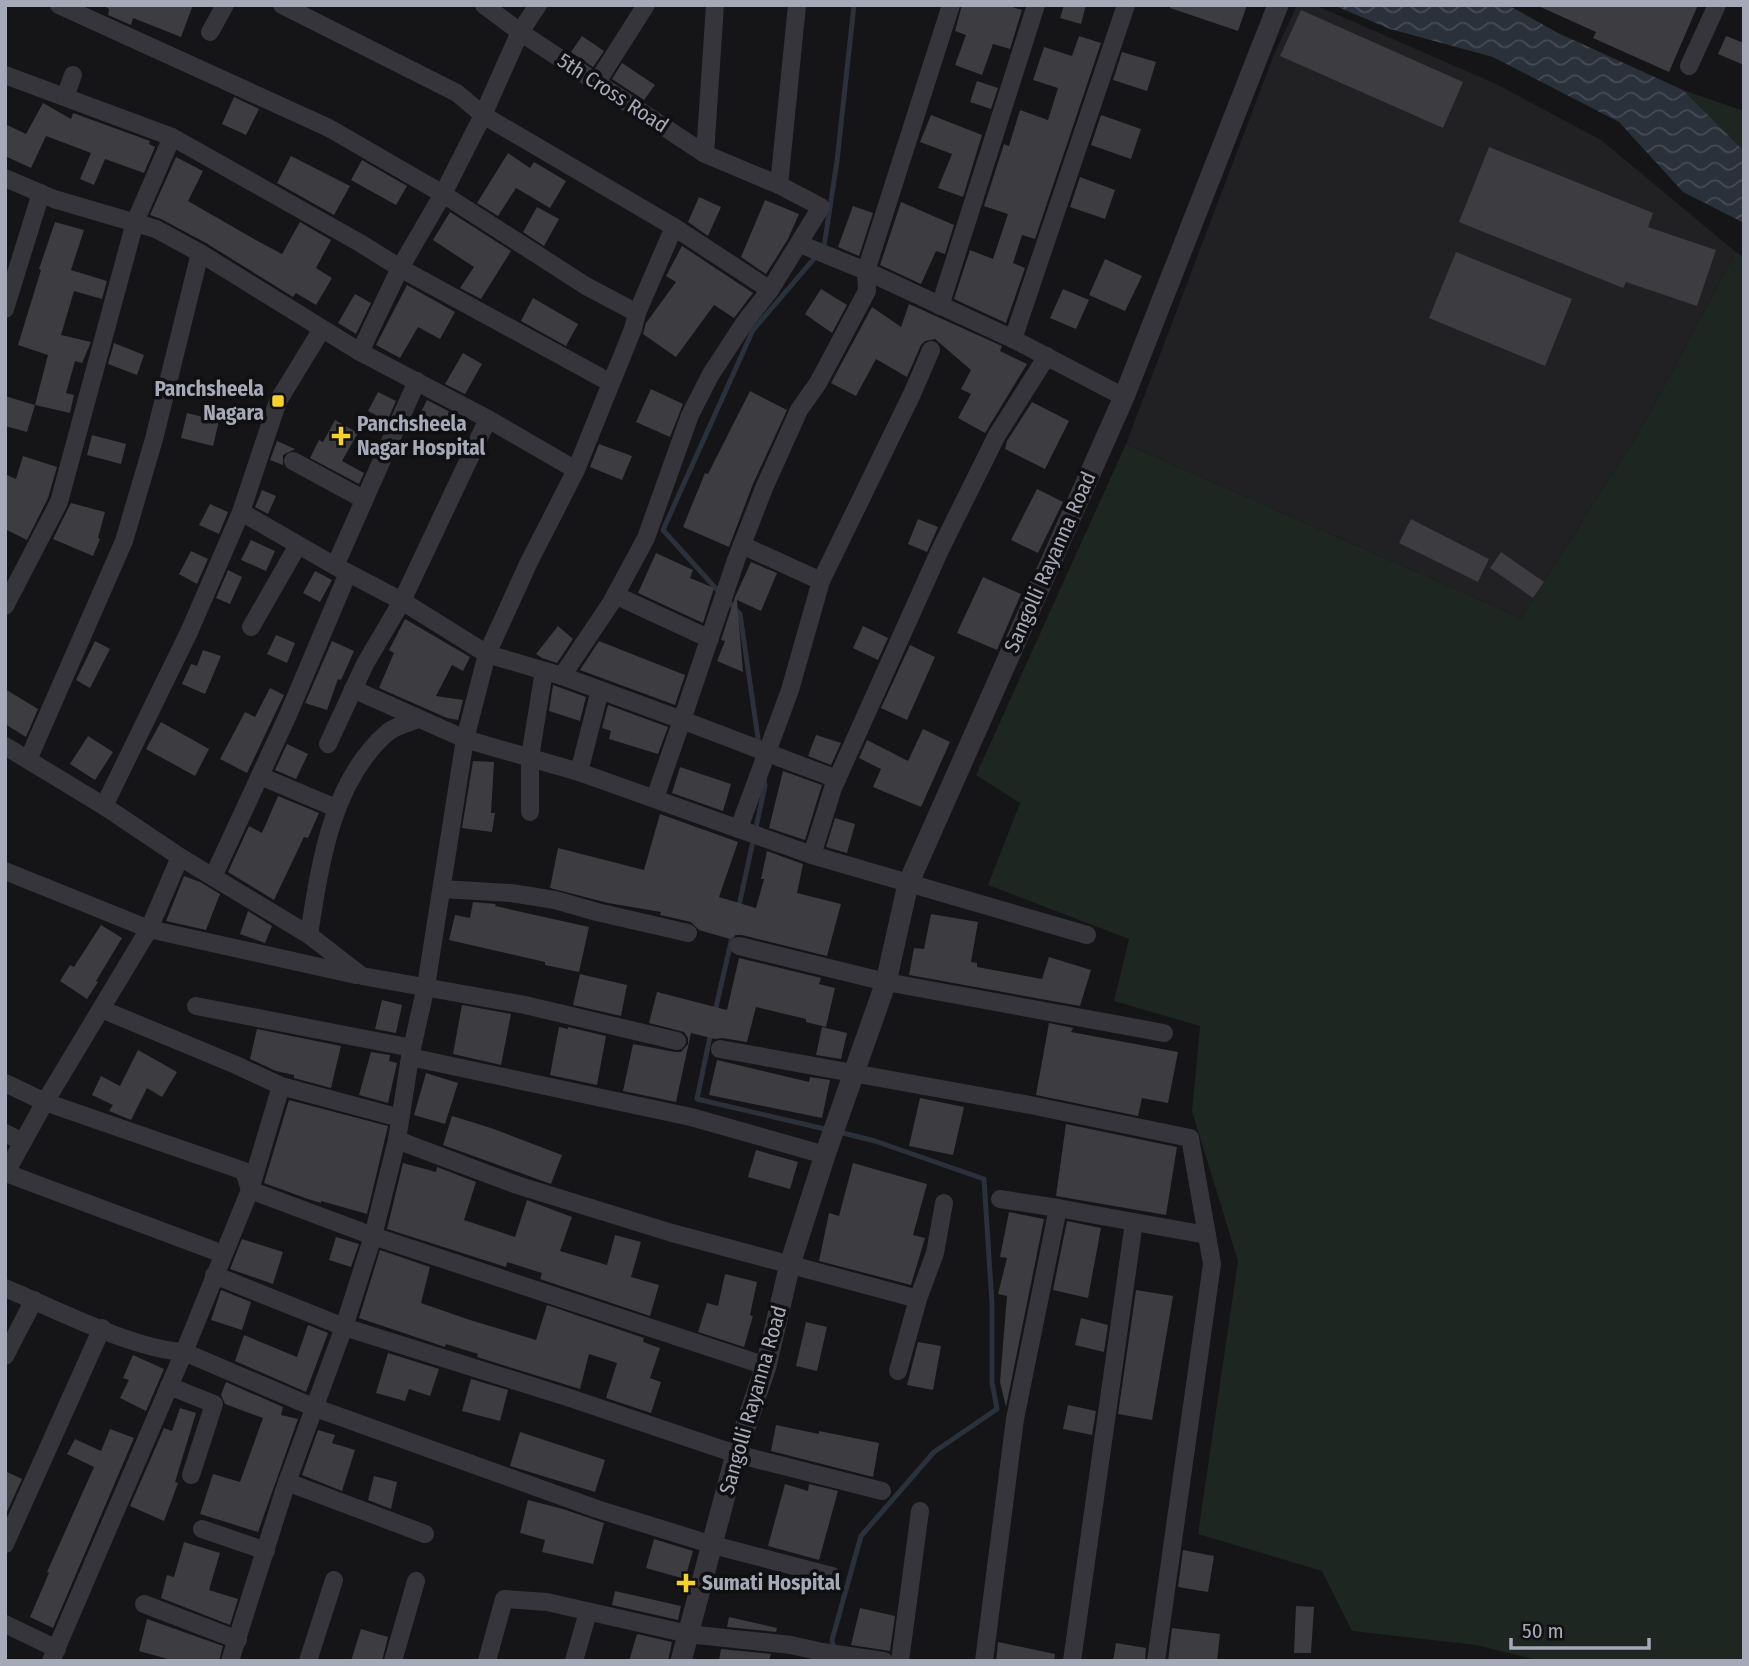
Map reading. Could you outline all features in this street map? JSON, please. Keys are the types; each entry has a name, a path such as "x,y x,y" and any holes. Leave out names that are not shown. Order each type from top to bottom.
{"street":[{"path":"59,5 329,128 443,194 586,286 637,313"},
{"path":"210,32 225,5"},
{"path":"282,5 457,93 483,115 674,227 770,290"},
{"name":"5th Cross Road","path":"484,5 520,32 705,154 779,185 821,207 805,247"},
{"path":"360,352 400,268 443,194 483,115 520,32 538,5"},
{"path":"597,82 646,5"},
{"path":"705,154 715,5"},
{"path":"779,185 797,5"},
{"path":"655,798 742,545 777,457 799,410 818,383 867,291 866,271 951,5"},
{"path":"940,306 1036,5"},
{"path":"1013,339 1126,5"},
{"name":"Sangolli Rayanna Road","path":"681,1661 736,1454 766,1366 790,1264 886,982 908,884 1124,397 1278,5"},
{"path":"1689,66 1717,5"},
{"path":"5,75 172,137 400,268 611,383"},
{"path":"65,97 73,75"},
{"path":"5,606 59,502 135,222 172,137"},
{"path":"5,178 54,199 156,229 201,253 360,352 488,419 576,470"},
{"path":"5,309 41,193"},
{"path":"230,1661 287,1482 344,1327 373,1236 397,1140 411,1052 426,986 465,739 487,654 529,562 576,470 637,313 674,227"},
{"path":"530,812 530,758 553,673 615,595 646,538 690,415 710,374 745,322 805,247 866,271 1013,339 1124,397"},
{"path":"28,760 124,541 154,439 201,253"},
{"path":"104,806 189,632 241,512 278,401 322,329"},
{"path":"739,828 790,690 821,581 931,350"},
{"path":"812,855 837,779 940,550 997,435 1047,356"},
{"path":"213,877 288,715 341,570 363,499 418,381"},
{"path":"328,744 365,664 402,601 488,419"},
{"path":"293,461 363,499"},
{"path":"241,512 341,570 402,601 487,654 553,673 837,779"},
{"path":"251,627 298,545"},
{"path":"742,545 821,581"},
{"path":"615,595 710,639"},
{"path":"353,689 465,739 579,772 812,855 1087,935"},
{"path":"579,772 600,690"},
{"path":"309,935 319,869 336,808 360,765 390,730 418,719"},
{"path":"5,746 309,935 362,976"},
{"path":"260,776 336,808"},
{"path":"180,857 149,929 45,1102 6,1173 223,1254"},
{"path":"5,871 149,929 404,985 426,986 525,1005 677,1041"},
{"path":"442,889 511,893 555,900 688,933"},
{"path":"739,946 886,982 1164,1033"},
{"path":"196,1006 706,1120 831,1139"},
{"path":"101,1009 281,1086 400,1118"},
{"path":"720,1049 1030,1105 1190,1138 1212,1264 1156,1661"},
{"path":"5,1083 45,1102 244,1171 250,1190"},
{"path":"5,1624 54,1655 184,1352 250,1190 281,1086"},
{"path":"5,1133 23,1142"},
{"path":"397,1140 517,1185 672,1233 918,1299"},
{"path":"250,1190 373,1236 766,1366"},
{"path":"1000,1199 1207,1235"},
{"path":"898,1371 918,1299 935,1253 944,1203"},
{"path":"984,1661 1015,1419 1058,1208"},
{"path":"1072,1661 1134,1222"},
{"path":"214,1275 344,1327 567,1397 736,1454 882,1491"},
{"path":"5,1288 164,1351 184,1352 313,1407 597,1509 713,1545 832,1576"},
{"path":"5,1356 34,1300"},
{"path":"5,1545 102,1328"},
{"path":"169,1386 214,1404 191,1475"},
{"path":"287,1482 425,1534"},
{"path":"900,1661 920,1511"},
{"path":"202,1529 266,1551"},
{"path":"308,1661 334,1580"},
{"path":"393,1661 416,1581"},
{"path":"487,1661 505,1599 547,1602 688,1634 789,1653 847,1654 884,1661"},
{"path":"144,1604 238,1640"},
{"path":"574,1661 588,1612"}],"shaded area":[{"path":"1297,5 1315,5 1496,84 1601,140 1736,252 1642,427 1521,618 1126,444 1273,57"},
{"path":"1683,90 1744,111 1744,151"},
{"path":"1736,252 1744,258 1744,1661 1541,1661 1476,1645 1352,1631 1322,1571 1198,1534 1238,1261 1192,1111 1200,1026 1114,1001 1129,939 988,885 1020,803 976,775 1126,444 1521,618 1642,427"}],"water":[{"path":"1333,5 1508,5 1558,33 1683,90 1744,151 1744,223 1683,192 1619,122 1493,57 1390,29"}],"building":[{"path":"103,5 193,5 181,37 133,18 131,25 108,15 109,9"},
{"path":"962,5 1006,5 1022,10 1010,49 993,44 982,75 955,65 966,35 955,31"},
{"path":"1064,5 1086,5 1081,24 1060,18"},
{"path":"1170,5 1247,5 1238,31 1170,8"},
{"path":"1536,5 1698,5 1669,72 1593,38 1596,32"},
{"path":"1301,10 1463,82 1443,128 1280,56"},
{"path":"582,36 604,51 593,67 571,52"},
{"path":"1079,36 1101,43 1035,239 1022,235 1013,263 1025,268 1006,323 954,299 970,250 993,259 1008,214 984,206 1004,144 1009,146 1020,110 1048,120 1058,88 1033,80 1044,47 1072,56"},
{"path":"1726,36 1744,43 1744,65 1718,54"},
{"path":"1122,52 1156,62 1147,91 1113,80"},
{"path":"622,63 655,85 644,100 612,79"},
{"path":"977,81 998,88 991,109 970,102"},
{"path":"234,97 259,109 246,135 222,124"},
{"path":"43,103 71,119 73,113 150,141 149,144 155,147 144,173 105,159 94,185 80,179 91,153 46,136 31,168 5,156 5,124 26,134"},
{"path":"931,115 982,135 963,197 938,188 952,154 920,142"},
{"path":"1101,115 1141,129 1131,159 1091,145"},
{"path":"1489,147 1653,213 1648,227 1716,250 1697,306 1626,282 1623,288 1459,222"},
{"path":"508,153 530,168 534,162 566,181 550,208 516,188 498,216 477,203"},
{"path":"291,156 350,186 334,215 277,183"},
{"path":"176,157 203,171 188,201 282,254 300,222 331,240 316,268 332,278 316,305 296,293 293,297 206,243 150,215"},
{"path":"362,160 407,186 396,205 351,180"},
{"path":"1080,177 1115,190 1105,219 1070,207"},
{"path":"699,197 721,207 708,236 688,222"},
{"path":"765,200 799,214 788,239 766,274 741,257"},
{"path":"901,202 954,225 945,254 936,251 921,284 880,265"},
{"path":"853,206 873,213 859,256 838,247"},
{"path":"537,207 559,219 544,246 523,232"},
{"path":"450,212 511,251 481,299 460,288 474,267 433,240"},
{"path":"55,222 84,230 71,270 107,281 102,299 74,291 61,335 91,342 82,363 75,361 66,393 74,395 70,413 35,405 48,355 18,345"},
{"path":"682,246 753,293 734,318 714,305 676,357 643,334 646,323 676,282 666,276"},
{"path":"1456,252 1572,299 1545,366 1429,318"},
{"path":"1105,259 1142,276 1125,311 1089,295"},
{"path":"407,285 455,312 440,339 418,327 400,358 376,345"},
{"path":"821,289 847,305 832,333 805,314"},
{"path":"1063,289 1089,300 1076,329 1050,318"},
{"path":"355,294 371,303 356,334 338,323"},
{"path":"533,298 578,324 566,346 521,321"},
{"path":"909,304 1002,346 1000,351 1027,364 985,433 958,418 971,394 961,389 971,370 935,339 925,341 921,345 907,377 876,359 856,396 831,383 872,307 901,327"},
{"path":"114,343 144,355 137,375 108,364"},
{"path":"463,353 482,364 465,394 445,384"},
{"path":"651,389 683,404 670,437 636,422"},
{"path":"750,391 787,410 753,484 729,547 683,527 705,473 708,474"},
{"path":"378,392 396,401 387,421 368,411"},
{"path":"5,396 35,405 27,432 5,426"},
{"path":"427,400 456,415 448,430 419,416"},
{"path":"1032,402 1069,421 1045,469 1005,449 1007,441"},
{"path":"187,413 219,421 213,446 181,438"},
{"path":"335,420 358,433 342,461 364,473 359,484 310,458 319,440 323,442"},
{"path":"92,435 126,444 121,464 87,455"},
{"path":"277,441 295,449 283,455 283,465 270,460"},
{"path":"599,444 632,456 622,480 590,467"},
{"path":"23,456 57,467 48,498 27,540 5,529 5,474 16,479"},
{"path":"1037,489 1063,502 1038,553 1011,540"},
{"path":"262,490 276,496 268,514 255,507"},
{"path":"71,503 105,512 98,538 100,539 93,556 53,539"},
{"path":"210,504 228,512 219,534 199,525"},
{"path":"918,519 938,527 927,552 908,544"},
{"path":"1411,519 1489,559 1478,582 1399,543"},
{"path":"251,540 275,551 266,571 241,560"},
{"path":"191,551 208,559 197,584 179,574"},
{"path":"1501,552 1544,582 1533,598 1490,568"},
{"path":"656,553 693,570 690,578 714,588 703,623 638,593"},
{"path":"751,562 777,573 761,611 737,600 743,672 717,661 725,641 721,640 735,597"},
{"path":"228,570 242,577 230,604 216,598"},
{"path":"315,571 332,580 320,602 303,593"},
{"path":"983,577 1021,594 997,650 957,633"},
{"path":"405,619 470,657 463,671 452,665 436,696 463,700 458,720 447,718 379,688 394,653 389,650"},
{"path":"558,626 573,639 557,663 536,654"},
{"path":"863,626 888,638 878,660 853,648"},
{"path":"276,635 295,643 287,663 267,654"},
{"path":"95,641 110,649 90,688 76,680"},
{"path":"332,641 354,651 341,680 338,679 327,710 305,703"},
{"path":"599,641 685,675 675,705 580,670"},
{"path":"910,645 935,657 907,720 881,708"},
{"path":"203,650 221,656 205,694 182,684 191,664 197,666"},
{"path":"553,685 586,697 580,721 549,711"},
{"path":"270,688 284,695 247,773 220,759 245,712 255,717"},
{"path":"5,689 38,709 26,737 5,724"},
{"path":"608,705 668,727 658,754 609,739 611,731 602,728"},
{"path":"161,722 209,749 195,776 146,749"},
{"path":"923,729 950,742 921,807 873,787 881,769 859,758 867,740 908,761"},
{"path":"816,735 841,743 831,765 808,756"},
{"path":"88,736 113,752 95,780 70,764"},
{"path":"287,744 308,754 296,779 275,770"},
{"path":"473,761 494,762 491,813 495,813 492,832 462,828"},
{"path":"680,767 731,784 723,811 672,793"},
{"path":"783,771 822,785 805,840 769,828"},
{"path":"278,796 319,813 308,838 304,837 274,900 228,872 249,826 262,833"},
{"path":"660,814 738,842 719,897 756,908 764,879 761,879 767,851 803,864 797,893 841,904 827,956 742,935 735,935 730,939 699,930 691,922 660,915 661,912 608,903 550,888 558,848 644,870"},
{"path":"835,818 855,824 847,853 826,847"},
{"path":"184,876 220,894 206,930 166,921"},
{"path":"473,902 496,904 495,906 589,927 579,972 449,940 455,915 470,918"},
{"path":"248,911 272,926 265,943 240,934"},
{"path":"931,914 978,922 971,962 977,963 977,967 1042,979 1049,957 1091,970 1080,1006 909,975 914,948 924,949"},
{"path":"101,925 122,938 87,999 60,981 70,965 74,967"},
{"path":"739,958 821,978 819,984 835,988 826,1027 806,1022 806,1019 756,1007 747,1042 715,1039 691,1033 676,1102 623,1091 633,1044 681,1052 688,1044 684,1032 649,1023 657,992 727,1010"},
{"path":"580,974 627,985 621,1016 573,1005"},
{"path":"382,1000 402,1005 396,1033 375,1029"},
{"path":"462,1005 511,1014 501,1065 453,1054"},
{"path":"1049,1023 1073,1028 1071,1032 1178,1052 1168,1103 1142,1098 1138,1116 1036,1095"},
{"path":"559,1027 606,1036 597,1085 550,1075"},
{"path":"822,1027 847,1033 841,1059 816,1055"},
{"path":"257,1029 341,1046 331,1088 294,1078 294,1075 276,1071 250,1059"},
{"path":"138,1050 177,1072 162,1097 147,1088 131,1120 109,1111 113,1105 92,1095 101,1076 120,1086"},
{"path":"371,1052 390,1055 389,1061 397,1063 388,1103 359,1095"},
{"path":"717,1060 809,1082 810,1077 830,1080 822,1118 709,1095"},
{"path":"426,1073 458,1083 445,1124 414,1115"},
{"path":"920,1098 964,1107 953,1155 909,1146"},
{"path":"289,1100 388,1126 367,1214 321,1203 264,1183"},
{"path":"452,1116 562,1155 551,1184 443,1145"},
{"path":"1066,1124 1177,1147 1166,1215 1056,1196"},
{"path":"756,1150 798,1162 790,1189 748,1177"},
{"path":"403,1163 436,1172 437,1167 476,1182 464,1220 515,1237 527,1200 572,1217 560,1251 607,1265 615,1235 641,1242 631,1277 659,1285 650,1316 540,1279 542,1273 507,1262 506,1267 387,1229"},
{"path":"853,1163 927,1184 913,1235 925,1238 911,1285 819,1261 829,1213 839,1216"},
{"path":"1009,1212 1044,1219 1006,1407 1000,1382 1007,1296 998,1294 1007,1258 1000,1257"},
{"path":"1067,1221 1101,1228 1088,1298 1053,1290"},
{"path":"336,1237 359,1244 351,1267 329,1260"},
{"path":"242,1239 283,1252 273,1284 230,1269"},
{"path":"380,1250 430,1267 421,1303 470,1320 536,1340 547,1305 644,1338 643,1342 660,1348 650,1378 661,1382 651,1413 606,1398 617,1363 589,1354 580,1389 477,1357 478,1354 446,1344 445,1347 359,1318"},
{"path":"725,1274 757,1282 750,1315 753,1316 744,1347 698,1332 707,1303 718,1306"},
{"path":"221,1290 251,1302 242,1330 211,1320"},
{"path":"1136,1290 1173,1296 1152,1420 1118,1414"},
{"path":"1081,1318 1108,1325 1104,1352 1075,1345"},
{"path":"806,1322 827,1327 817,1371 796,1366"},
{"path":"308,1325 328,1333 306,1392 235,1361 244,1335 297,1357"},
{"path":"918,1342 941,1346 933,1390 907,1385"},
{"path":"388,1353 439,1369 430,1396 409,1389 405,1401 376,1393"},
{"path":"133,1355 164,1369 146,1411 120,1398 129,1380 123,1378"},
{"path":"471,1379 508,1390 500,1421 462,1411"},
{"path":"226,1382 283,1407 281,1415 298,1419 258,1532 200,1514 213,1474 240,1482 263,1418 225,1404 221,1395"},
{"path":"1068,1405 1096,1411 1092,1435 1063,1429"},
{"path":"180,1408 196,1413 175,1482 178,1483 164,1521 130,1506 164,1428 172,1431"},
{"path":"776,1425 879,1443 873,1477 771,1451"},
{"path":"110,1429 134,1438 53,1628 30,1617 94,1467 67,1454 75,1439 101,1451"},
{"path":"318,1430 335,1435 332,1443 355,1450 342,1491 302,1475"},
{"path":"520,1432 605,1460 595,1492 510,1466"},
{"path":"5,1471 22,1479 5,1516"},
{"path":"374,1476 397,1482 391,1509 368,1500"},
{"path":"785,1484 808,1491 809,1484 838,1491 819,1560 768,1546"},
{"path":"528,1500 604,1523 593,1564 542,1552 545,1540 520,1533"},
{"path":"654,1539 693,1551 685,1579 646,1568"},
{"path":"184,1542 220,1553 209,1590 238,1599 230,1625 161,1598 167,1575 174,1577"},
{"path":"1183,1550 1214,1556 1208,1592 1178,1587"},
{"path":"615,1591 681,1606 678,1620 612,1605"},
{"path":"1296,1606 1314,1607 1311,1653 1294,1653"},
{"path":"860,1608 895,1616 890,1651 851,1645"},
{"path":"729,1617 777,1628 776,1632 727,1627"},
{"path":"147,1619 223,1646 219,1661 175,1661 139,1651"},
{"path":"1172,1628 1220,1634 1217,1661 1168,1661"},
{"path":"361,1629 388,1637 382,1661 351,1661"},
{"path":"637,1634 672,1642 668,1661 629,1661"},
{"path":"998,1642 1055,1654 1054,1661 996,1661"},
{"path":"1116,1643 1146,1648 1145,1661 1113,1661"},
{"path":"721,1649 771,1654 769,1661 719,1661"}],"waterway":[{"path":"720,593 663,530 753,330 824,247 837,161 854,5"},
{"path":"727,600 740,614 759,745"},
{"path":"738,910 765,786 764,779"},
{"path":"715,1012 733,933"},
{"path":"711,1032 697,1099 829,1130"},
{"path":"834,1651 832,1640 861,1536 934,1452 997,1409 992,1382 992,1304 984,1179 875,1141 839,1132"}],"place":[{"name":"Panchsheela Nagara","path":"278,401"},
{"name":"Panchsheela Nagar Hospital","path":"341,436"},
{"name":"Sumati Hospital","path":"686,1583"}]}
